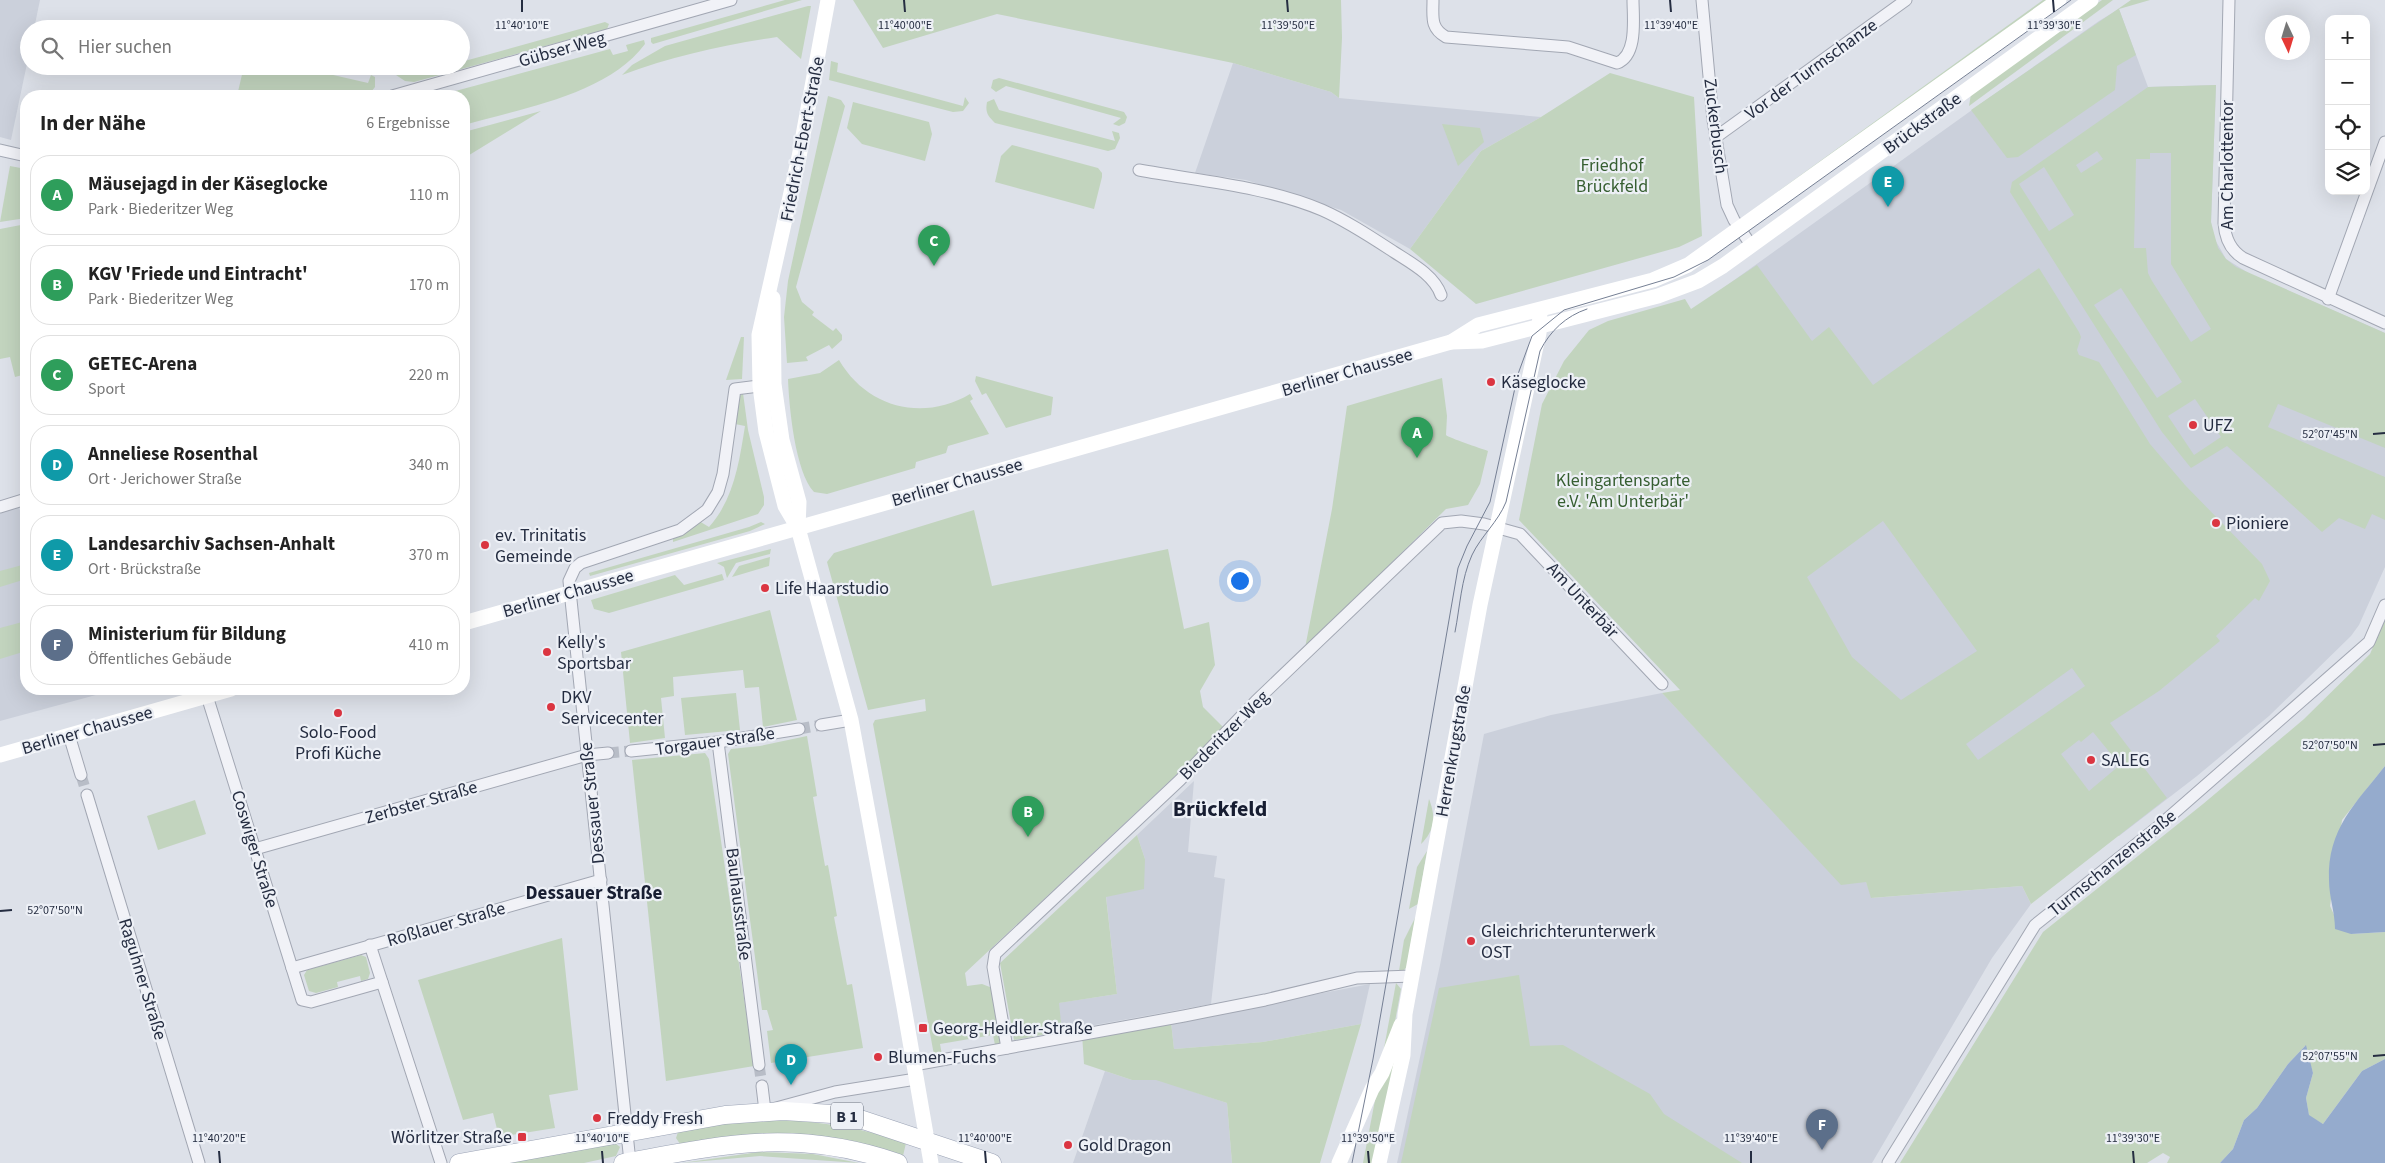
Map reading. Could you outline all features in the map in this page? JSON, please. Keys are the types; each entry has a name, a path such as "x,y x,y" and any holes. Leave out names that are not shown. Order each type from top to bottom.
{"main road":[{"name":"Friedrich-Ebert-Straße","path":"798,528 799,502 767,385 760,325 773,278 812,94 828,0"},
{"name":"Brückstraße","path":"1740,230 2059,0"},
{"name":"Brückstraße","path":"1751,245 2091,0"},
{"name":"Berliner Chaussee","path":"1451,342 1478,325 1540,310 1677,271 1694,262 1740,230"},
{"name":"Berliner Chaussee","path":"470,621 1451,342 1482,341 1679,290 1710,274 1751,245"},
{"name":"Herrenkrugstraße","path":"1379,1163 1403,1055 1405,1014 1465,680 1496,527 1541,327 1540,310"},
{"path":"798,528 851,720 930,1163"},
{"name":"Berliner Chaussee","path":"0,754 210,695"},
{"name":"Herrenkrugstraße","path":"1339,1163 1367,1100 1382,1073 1405,1014"},
{"name":"B 1","path":"458,1163 725,1115 765,1111 800,1111 843,1116 925,1139 992,1163"},
{"name":"B 1","path":"626,1162 726,1145 773,1141 836,1146 898,1163"}],"street":[{"name":"Gübser Weg","path":"470,74 731,0"},
{"path":"1433,0 1433,24 1437,32 1446,37 1568,47 1617,62 1626,58 1630,49 1634,0"},
{"name":"Zuckerbusch","path":"1702,0 1716,137 1728,209 1751,245"},
{"name":"Vor der Turmschanze","path":"1716,137 1906,0"},
{"name":"Am Charlottentor","path":"2229,0 2224,223 2226,238 2240,256 2328,299 2385,323"},
{"name":"Gübser Weg","path":"413,90 466,75"},
{"path":"2328,299 2385,142"},
{"path":"0,150 20,155"},
{"path":"1139,170 1273,195 1322,210 1348,223 1431,278 1437,285 1441,295"},
{"path":"570,593 570,576 581,563 680,530 707,510 718,492 723,474 734,388 767,385"},
{"path":"0,507 20,501"},
{"name":"Biederitzer Weg","path":"1007,1048 993,967 995,954 1180,780 1256,702 1438,526 1447,522 1461,521 1496,527"},
{"name":"Am Unterbär","path":"1496,527 1520,534 1662,684"},
{"name":"Dessauer Straße","path":"570,593 627,1132 626,1162"},
{"name":"Turmschanzenstraße","path":"1888,1163 2035,925 2159,826 2369,642 2385,605"},
{"name":"Coswiger Straße","path":"207,696 304,1002 382,982"},
{"path":"821,725 851,720"},
{"name":"Torgauer Straße","path":"631,751 718,742 799,729"},
{"path":"69,735 81,775"},
{"name":"Bauhausstraße","path":"718,742 759,1065"},
{"path":"587,754 608,753"},
{"name":"Zerbster Straße","path":"255,849 587,754"},
{"name":"Raguhner Straße","path":"87,795 199,1163"},
{"name":"Roßlauer Straße","path":"292,968 601,880"},
{"path":"370,945 441,1163"},
{"path":"762,1086 765,1111 1007,1048 1184,1016 1357,978 1412,976"}],"shaded area":[{"path":"0,0 40,0 36,20 20,20 20,75 25,75 11,140 0,137"},
{"path":"2119,9 2148,87 2216,85 2211,222 2213,236 2226,259 2250,274 2385,333 2385,567 2359,625 2351,636 2269,716 2197,776 2119,836 1964,770 1834,644 1787,547 1719,291 1993,95"},
{"path":"1233,63 1331,92 1339,98 1541,117 1481,151 1410,249 1341,210 1246,180 1195,173"},
{"path":"19,507 20,511 20,695 96,695 0,721 0,512"},
{"path":"1662,693 1764,801 1861,882 1866,882 1872,898 2022,886 2031,904 1992,958 1872,1163 1397,1163 1440,965 1484,734 1551,715"},
{"path":"1194,781 1188,852 1217,856 1214,877 1225,879 1211,1004 1062,1031 1058,1003 1117,994 1106,896 1145,859 1137,835"},
{"path":"1370,984 1361,1024 1263,1042 1174,1049 1171,1022"},
{"path":"1105,1071 1132,1080 1156,1079 1227,1103 1232,1163 1073,1163"}],"green space":[{"path":"785,0 802,0 653,44 651,42 651,38"},
{"path":"853,0 1341,0 1342,38 1339,98 1331,92 1233,63 997,14 883,48"},
{"path":"2043,0 2051,0 1747,214"},
{"path":"2102,0 2113,0 1969,106 1971,94 1976,89"},
{"path":"2131,0 2150,0 2119,9 2136,55 2117,66 2115,90 2018,157 2007,158 1971,110"},
{"path":"811,6 801,59 777,37 698,52 622,75 632,65 665,46"},
{"path":"605,22 609,24 607,29 470,67 470,60"},
{"path":"644,40 645,44 629,61 609,76 586,88 537,105 470,123 470,90 459,90 610,49 613,55 628,51 626,45"},
{"path":"831,61 838,63 837,72 963,106 965,97 969,103 963,111 953,112 829,80"},
{"name":"Friedhof Brückfeld","path":"1610,73 1694,97 1702,236 1679,247 1476,304 1410,249 1481,151 1541,117"},
{"path":"242,75 333,75 368,83 371,75 375,77 375,87 373,90 238,90"},
{"path":"396,75 439,75 414,82 405,81"},
{"path":"999,78 1124,112 1127,117 1125,123 1119,126 1113,124 1121,118 1006,86 996,92 991,88 993,80"},
{"path":"2216,85 2211,222 2218,248 2226,259 2236,267 2385,333 2385,448 2278,404 2268,427 2385,477 2385,520 2372,514 2365,529 2339,518 2322,532 2227,446 2191,468 2162,432 2010,192 2012,182 2148,87","holes":["2097,151 2103,159 2081,173 2076,165","2150,153 2171,153 2171,264 2211,329 2191,342 2148,273 2146,248 2134,248 2136,159 2150,159","2044,167 2074,215 2049,231 2019,184","2121,288 2182,382 2157,398 2094,305","2195,399 2221,437 2194,455 2168,416"]},
{"path":"828,96 841,100 845,106 796,287 802,302 814,312 812,315 833,331 836,328 842,335 842,340 832,349 829,345 806,357 808,361 787,363 784,317 788,281"},
{"path":"994,99 999,110 1115,141 1112,131 1119,133 1120,138 1115,149 1108,151 995,123 986,109 987,102"},
{"path":"853,102 929,122 932,134 925,161 862,144 847,128"},
{"path":"541,111 470,155 470,130"},
{"path":"1442,124 1480,128 1484,142 1458,166"},
{"path":"1012,145 1098,168 1102,173 1102,177 1094,209 995,182 1001,156"},
{"path":"10,166 20,168 20,219 0,222"},
{"path":"20,225 20,376 15,377 10,357 0,359 0,229"},
{"name":"Kleingartensparte e.V. 'Am Unterbär'","path":"1757,265 1812,341 1829,327 1873,385 2039,268 2079,332 2081,337 2077,350 2079,355 2099,362 2150,444 2185,485 2262,564 2270,581 2259,601 2255,598 2216,636 2220,641 2159,691 2110,723 2167,798 2031,904 2022,886 1871,898 1866,882 1841,885 1662,693 1680,690 1519,520 1542,404 1564,361 1589,330 1608,321 1685,299 1691,309","holes":["1883,521 1977,651 1901,700 1852,657 1807,577","2072,668 2085,686 1978,760 1966,744","2093,732 2120,765 2089,791 2061,754 2079,740 2081,742"]},
{"path":"741,337 744,337 742,379 726,380"},
{"path":"839,360 865,390 897,406 915,408 934,407 952,403 970,394 973,399 970,401 989,434 948,446 946,453 916,462 915,468 827,494 814,492 807,483 802,470 794,438 788,379 820,373"},
{"path":"976,376 1053,397 1051,415 1006,428 986,393 982,395 975,381"},
{"path":"1442,378 1447,416 1446,435 1488,451 1480,484 1468,505 1446,509 1305,648 1332,509 1347,406"},
{"path":"743,393 748,430 764,497 764,505 758,514 673,542 673,537 699,521 709,527 724,505 738,467 743,440 745,426 735,424 738,398"},
{"path":"974,510 992,586 1168,549 1184,629 1209,622 1215,665 1200,691 1203,707 1225,729 965,973 967,986 982,984 995,989 1001,1045 995,1045 993,1035 940,1044 942,1055 934,1055 873,724 875,720 926,711 925,699 868,710 827,562 834,553"},
{"path":"761,522 765,524 750,531 590,576 589,573 749,527"},
{"path":"771,549 770,554 736,563 727,578 724,567 717,563"},
{"path":"770,557 769,566 732,577 739,566"},
{"path":"20,566 20,581 0,587 0,571"},
{"path":"722,574 724,580 609,613 594,609 591,600 675,575 684,585"},
{"path":"770,610 797,720 763,727 759,687 745,688 743,670 673,677 674,696 661,698 665,738 630,743 621,652"},
{"path":"2385,619 2385,766 2342,820 2330,906 2335,917 2351,934 2385,932 2385,1059 2362,1071 2323,1124 2309,1116 2306,1098 2313,1073 2305,1046 2288,1064 2257,1108 2244,1120 2233,1149 2220,1163 2167,1163 2170,1157 2163,1153 2147,1163 1900,1163 2043,932 2203,804 2304,719 2370,654"},
{"path":"20,623 20,653 0,659 0,628"},
{"path":"736,693 740,730 685,735 681,698"},
{"path":"807,736 817,796 813,797 825,866 828,865 837,916 834,917 847,985 852,984 863,1048 771,1063 767,1031 773,1030 767,1010 762,1010 728,754 731,749 760,746"},
{"path":"705,753 709,759 754,1066 666,1081 632,760"},
{"path":"1429,799 1433,812 1433,823 1429,834 1421,844"},
{"path":"195,800 206,834 158,850 147,816"},
{"path":"1137,835 1145,859 1144,889 1106,897 1117,994 1059,1003 1062,1031 1014,1040 1000,963"},
{"path":"1427,851 1418,904 1409,909 1417,867"},
{"path":"1415,918 1407,967 1403,971 1399,971 1404,940"},
{"path":"562,938 578,1090 549,1095 555,1128 499,1137 493,1113 463,1120 418,980"},
{"path":"361,955 366,957 370,973 368,979 361,981 360,976 337,982 338,987 316,993 309,991 304,975 307,970"},
{"path":"1519,975 1530,1046 1563,1045 1650,1094 1664,1114 1742,1163 1401,1163 1439,988"},
{"path":"1396,983 1401,989 1394,1027 1382,1059"},
{"path":"1171,1022 1174,1049 1263,1042 1361,1024 1320,1163 1232,1163 1227,1103 1156,1080 1132,1080 1084,1064 1082,1034"},
{"path":"1399,1050 1373,1163 1363,1163 1376,1095"},
{"path":"777,1119 842,1126 874,1133 906,1143 903,1156 781,1134 739,1136 680,1144 676,1138 678,1132 711,1125"},
{"path":"615,1143 620,1147 616,1156 584,1163 499,1163"},
{"path":"759,1152 813,1154 859,1163 760,1156 682,1163"}],"water":[{"path":"2385,766 2385,932 2351,934 2335,929 2329,880 2333,846 2345,818"},
{"path":"2306,1045 2313,1073 2306,1098 2309,1115 2323,1124 2362,1071 2385,1059 2385,1163 2220,1163 2233,1149 2244,1120 2257,1108 2288,1064"}],"tunnel":[{"path":"799,729 821,725"},
{"path":"608,753 631,751"},
{"path":"81,775 87,795"},
{"path":"759,1065 762,1086"}],"tram line":[{"path":"1352,1163 1373,1059 1458,568 1490,502 1518,374 1532,336 1564,310 1674,277 1708,260 2071,0"},
{"path":"1455,632 1468,564 1476,548 1499,516 1506,502 1540,351 1559,325 1587,309"}],"place":[{"name":"Landesarchiv Sachsen-Anhalt","path":"1888,207"},
{"name":"GETEC-Arena","path":"934,266"},
{"name":"Käseglocke","path":"1491,382"},
{"name":"UFZ","path":"2193,425"},
{"name":"Mäusejagd in der Käseglocke","path":"1417,458"},
{"name":"Pioniere","path":"2216,523"},
{"name":"ev. Trinitatis Gemeinde","path":"485,545"},
{"name":"Life Haarstudio","path":"765,588"},
{"name":"Kelly's Sportsbar","path":"547,652"},
{"name":"DKV Servicecenter","path":"551,707"},
{"name":"Solo-Food Profi Küche","path":"338,713"},
{"name":"SALEG","path":"2091,760"},
{"name":"KGV 'Friede und Eintracht'","path":"1028,837"},
{"name":"Gleichrichterunterwerk OST","path":"1471,941"},
{"name":"Georg-Heidler-Straße","path":"923,1028"},
{"name":"Blumen-Fuchs","path":"878,1057"},
{"name":"Anneliese Rosenthal","path":"791,1085"},
{"name":"Freddy Fresh","path":"597,1118"},
{"name":"Wörlitzer Straße","path":"522,1137"},
{"name":"Gold Dragon","path":"1068,1145"},
{"name":"Ministerium für Bildung","path":"1822,1150"}],"district":[{"name":"Brückfeld","path":"1220,808"},
{"name":"Dessauer Straße","path":"594,892"}]}
